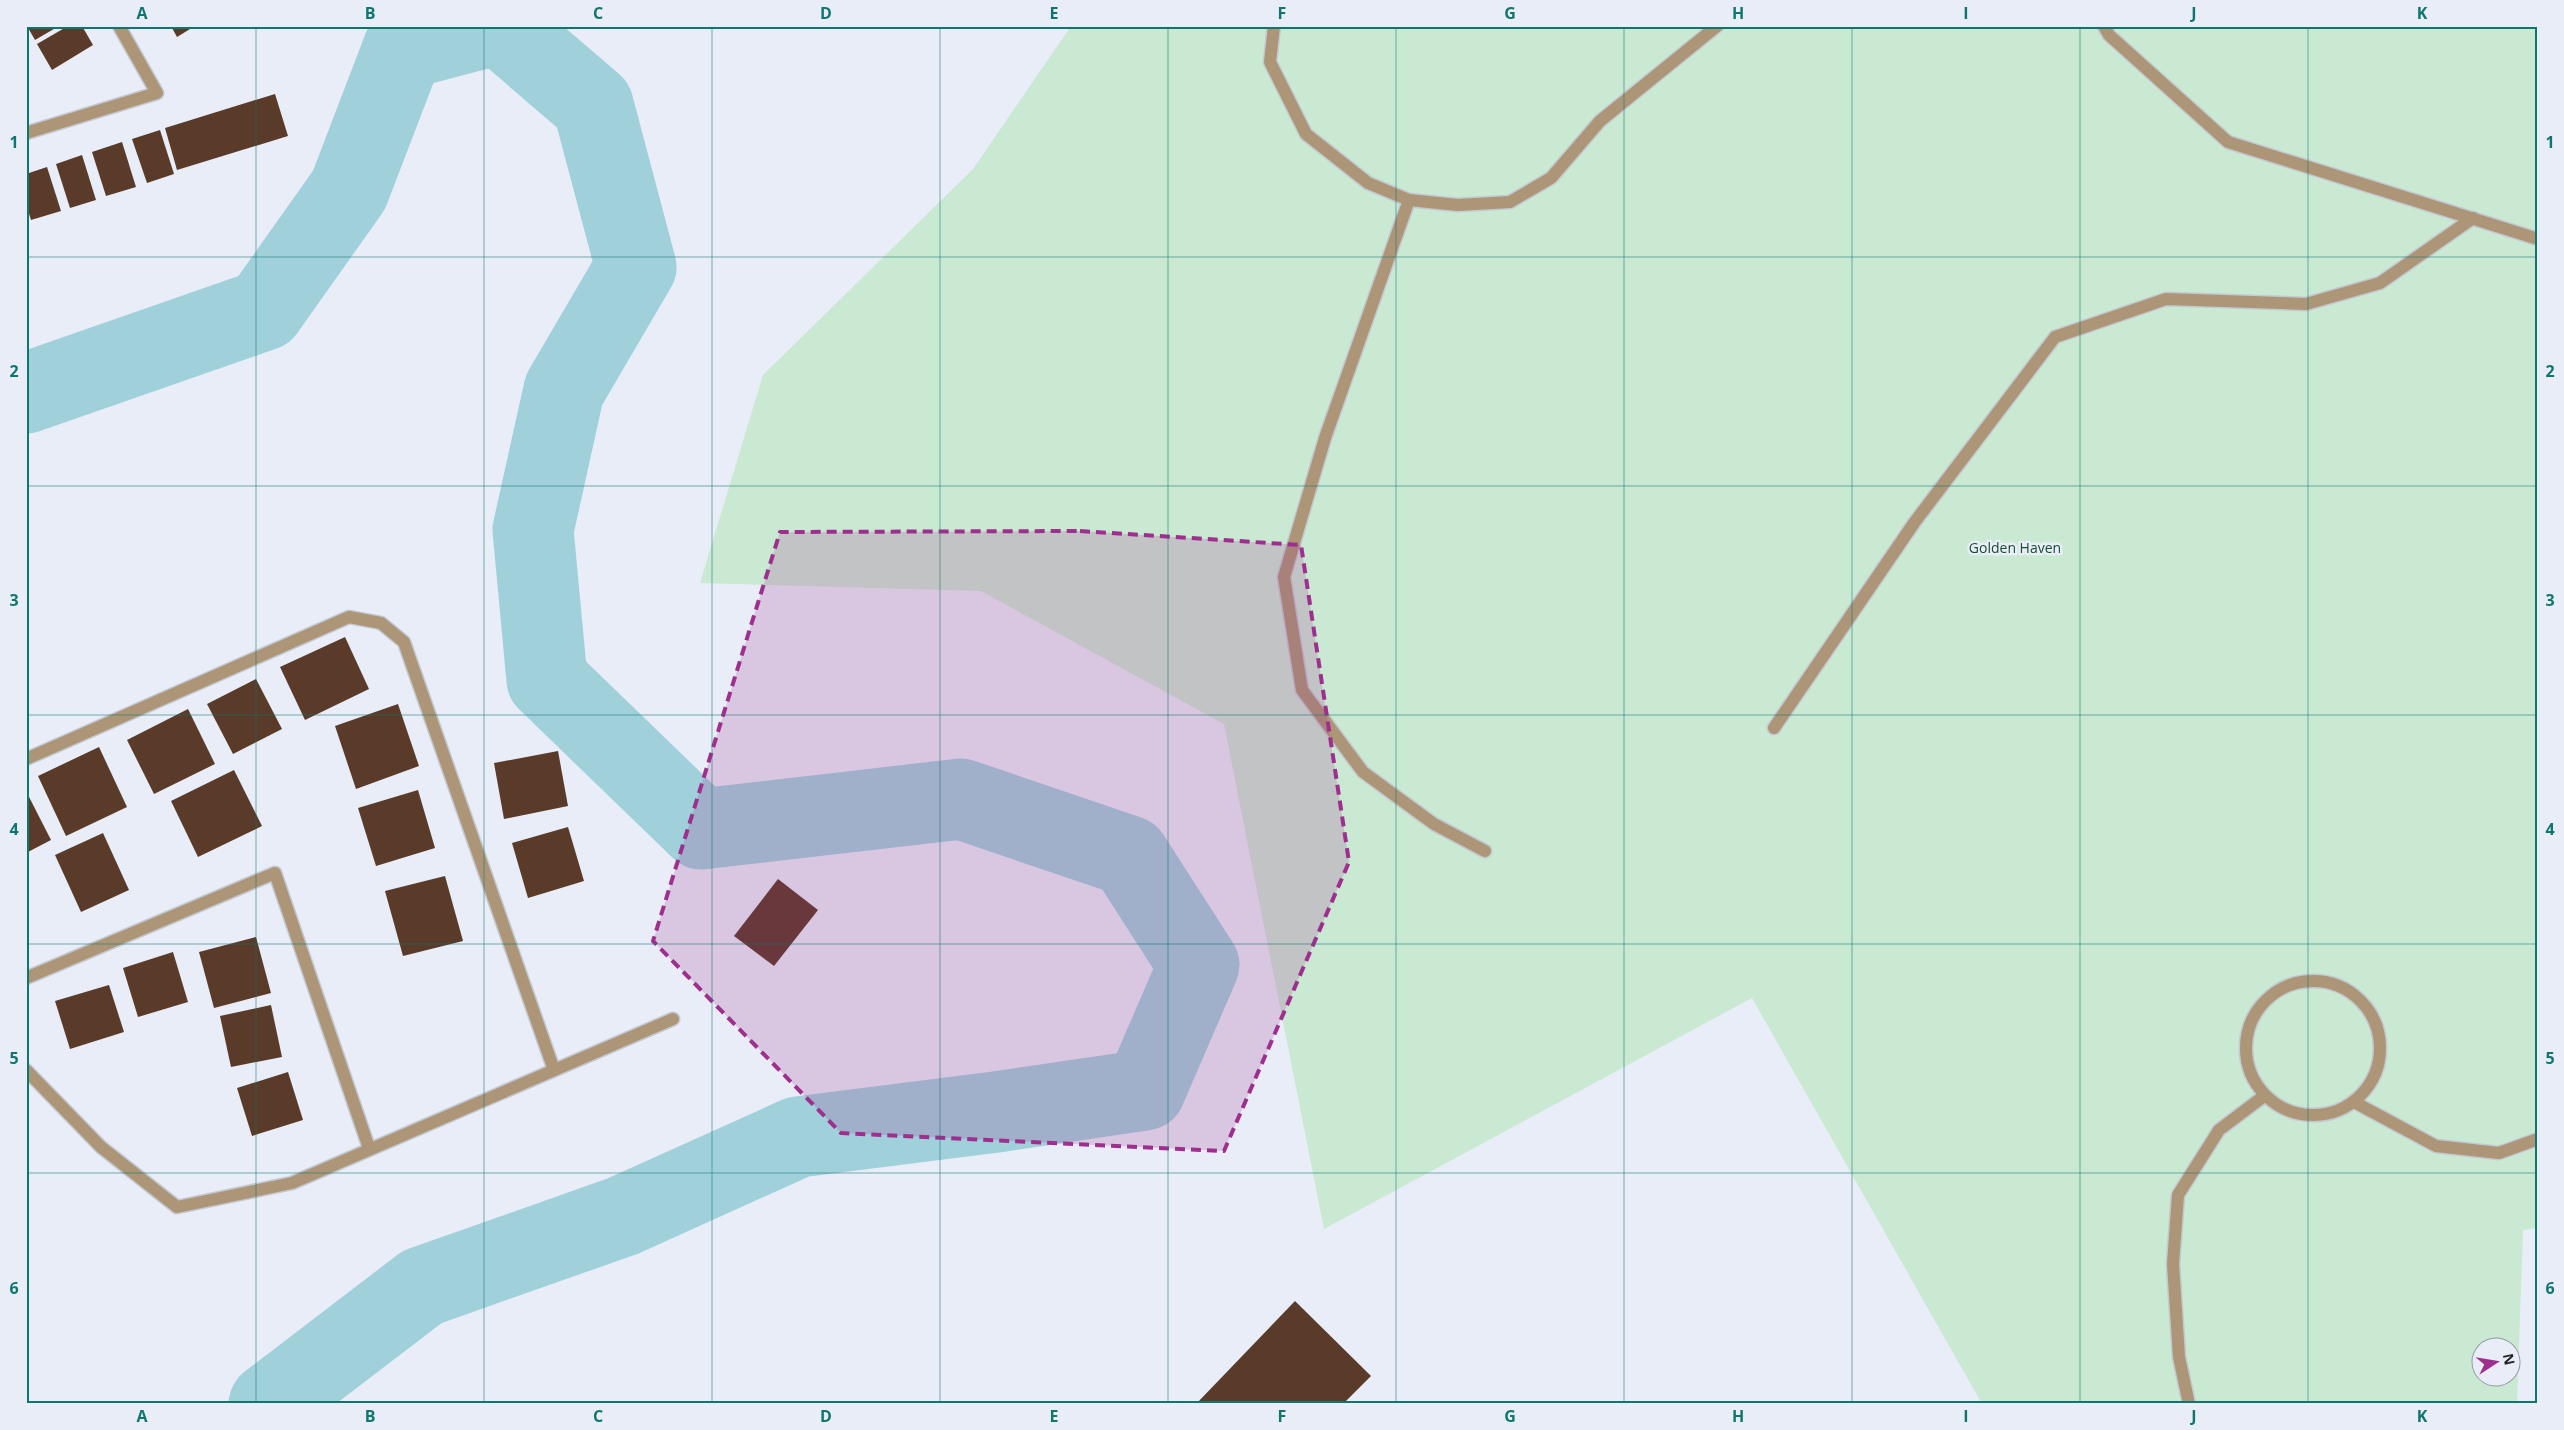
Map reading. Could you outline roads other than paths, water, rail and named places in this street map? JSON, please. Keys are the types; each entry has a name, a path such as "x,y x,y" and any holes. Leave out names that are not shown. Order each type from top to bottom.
{"street":[{"path":"26,133 157,92 119,26"},
{"path":"1274,26 1270,62 1306,134 1368,183 1409,200 1458,205 1510,202 1551,178 1600,120 1716,26"},
{"path":"2104,26 2108,35 2228,142 2538,239"},
{"path":"1409,200 1325,438 1284,577 1302,690 1363,772 1434,824 1485,851"},
{"path":"1774,728 1914,524 2055,337 2166,299 2306,304 2380,282 2473,218"},
{"path":"26,760 349,617 381,623 404,642 554,1070"},
{"path":"26,978 275,872 369,1148"},
{"path":"2325,980 2360,998 2380,1033 2378,1072 2354,1102 2318,1116 2280,1108 2264,1096 2253,1081 2244,1044 2257,1008 2286,984 2325,980"},
{"path":"26,1070 100,1147 177,1207 292,1183 369,1148 673,1020"},
{"path":"2188,1404 2178,1357 2173,1264 2178,1195 2219,1130 2264,1096"},
{"path":"2354,1102 2436,1146 2498,1153 2538,1139"}],"waterway":[{"path":"26,393 264,310 349,190 403,49 491,26"},
{"path":"269,1404 422,1287 623,1216 798,1137 996,1112 1145,1090 1199,965 1129,856 961,799 701,829 547,680 533,530 564,390 636,267 593,105 501,26"}],"park label":[{"name":"Golden Haven","path":"2015,548"}]}
